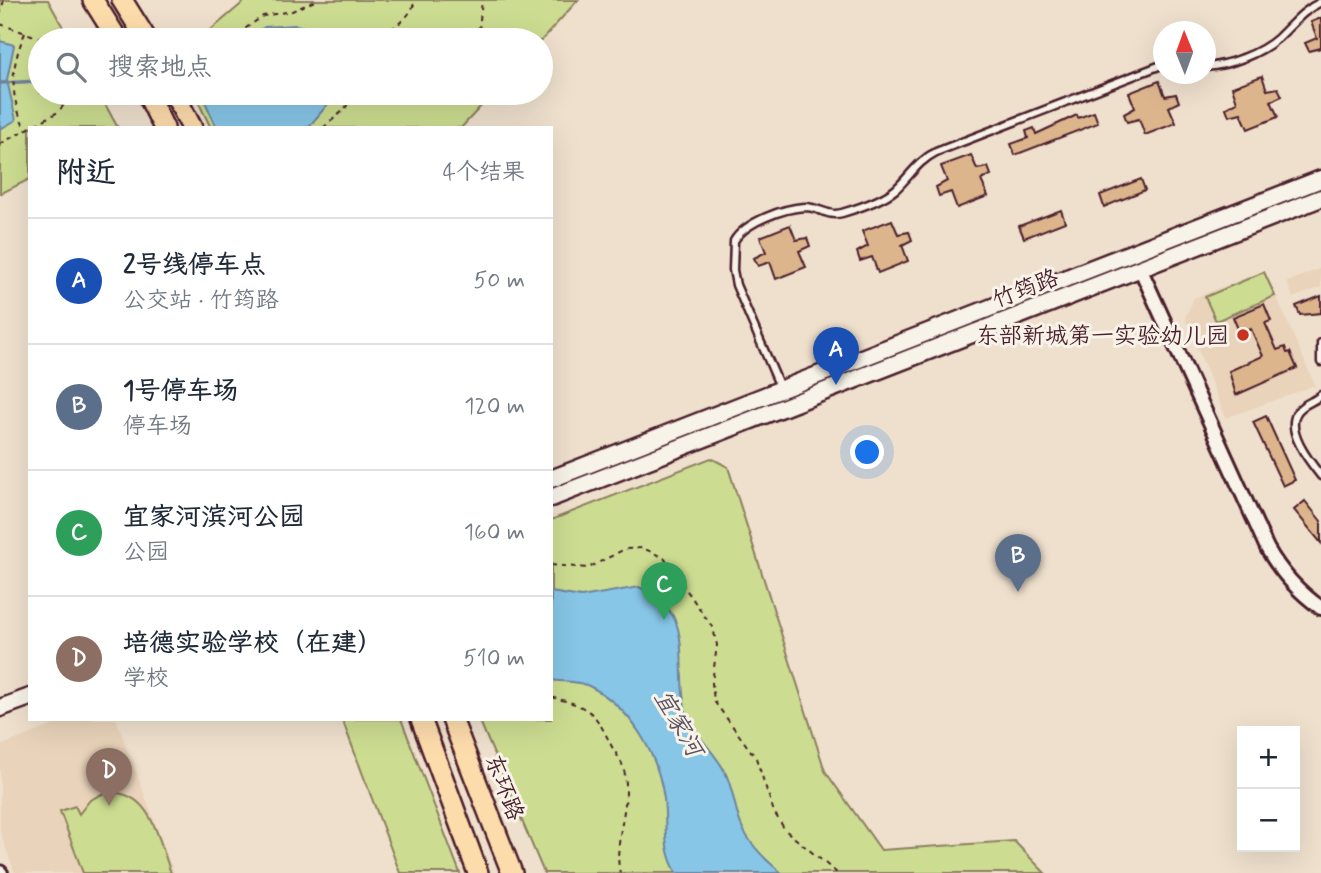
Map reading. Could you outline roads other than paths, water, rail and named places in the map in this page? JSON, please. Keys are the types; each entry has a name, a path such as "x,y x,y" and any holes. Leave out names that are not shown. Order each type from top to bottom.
{"highway":[{"path":"93,0 110,28"},
{"path":"122,0 140,28"},
{"path":"153,105 163,126"},
{"path":"180,105 191,126"},
{"path":"422,721 478,873"},
{"name":"东环路","path":"453,721 512,873"}],"main road":[{"name":"竹筠路","path":"553,478 780,387 1321,179"},
{"name":"竹筠路","path":"553,497 1321,198"},
{"path":"0,708 28,697"}],"street":[{"path":"1140,268 1267,548 1279,570 1296,589 1321,608"}],"lane":[{"path":"1216,65 1259,51 1276,40 1308,9 1321,2"},
{"path":"780,387 734,278 734,241 747,226 794,209 808,207 831,214 843,212 890,193 919,163 936,152 1153,68"},
{"path":"1321,343 1321,362"},
{"path":"1321,395 1298,411 1294,425 1302,448 1321,476"}],"water":[{"path":"295,25 311,28 263,28"},
{"path":"0,41 14,45 7,80 16,120 0,129"},
{"path":"206,105 327,105 310,126 216,126"},
{"path":"639,587 657,598 669,610 680,638 683,689 688,717 725,772 746,835 762,856 782,873 677,873 667,846 661,782 649,749 640,734 618,706 604,695 589,686 553,680 553,592 581,597"}],"waterway":[{"name":"宜家河","path":"0,83 28,82"}],"place":[{"name":"东部新城第一实验幼儿园","path":"1243,335"},
{"name":"2号线停车点","path":"836,385"},
{"name":"1号停车场","path":"1018,592"},
{"name":"宜家河滨河公园","path":"664,620"},
{"name":"培德实验学校（在建）","path":"109,806"}]}
